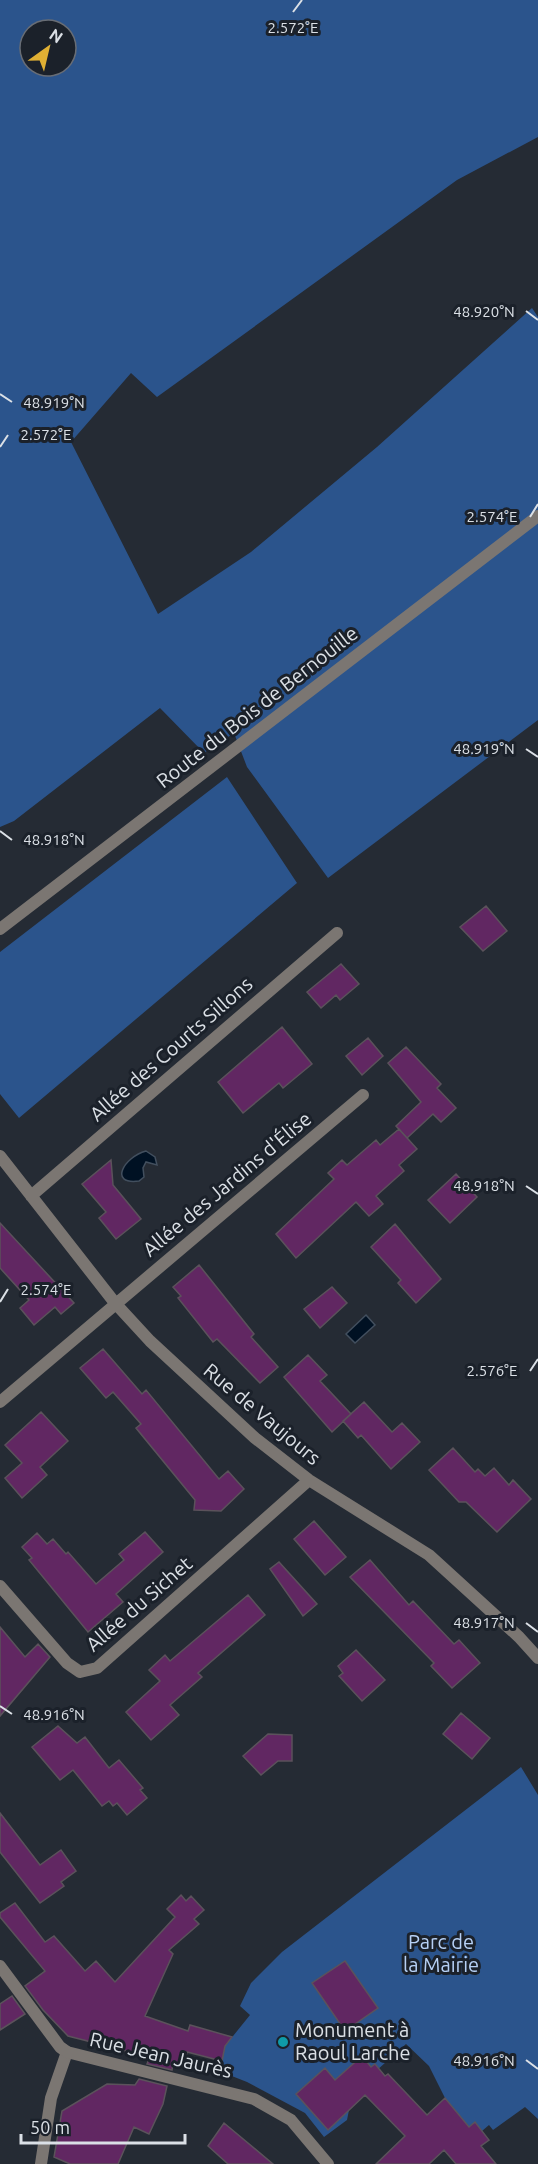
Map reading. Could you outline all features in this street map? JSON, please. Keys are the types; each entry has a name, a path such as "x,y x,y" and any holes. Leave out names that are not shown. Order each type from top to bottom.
{"street":[{"name":"Route du Bois de Bernouille","path":"0,929 538,516"},
{"name":"Allée des Courts Sillons","path":"31,1196 337,933"},
{"name":"Allée des Jardins d'Élise","path":"0,1402 363,1095"},
{"name":"Rue de Vaujours","path":"0,1156 115,1303 150,1341 247,1431 309,1480 429,1555 519,1637 538,1658"},
{"name":"Allée du Sichet","path":"0,1586 67,1664 80,1672 98,1668 309,1480"},
{"name":"Rue Jean Jaurès","path":"0,1966 60,2047 67,2052 254,2099 291,2120 328,2164"},
{"path":"41,2164 51,2098 67,2052"}],"green space":[{"path":"0,0 538,0 538,137 457,180 157,397 131,373 71,442 158,614 251,552 377,447 532,308 538,317 538,720 328,878 247,767 234,733 204,753 160,708 14,821 0,827"},
{"path":"227,777 297,883 19,1118 0,1094 0,952"},
{"name":"Parc de la Mairie","path":"521,1767 538,1795 538,2119 525,2107 493,2130 489,2125 482,2131 475,2122 469,2127 445,2098 429,2066 406,2044 366,2080 351,2100 347,2120 324,2137 305,2113 247,2082 219,2071 225,2046 250,2015 240,2006 251,1983 282,1952"}],"shaded area":[{"path":"146,1151 155,1157 157,1165 146,1162 143,1168 144,1177 139,1181 124,1179 122,1175 126,1164 138,1154"},
{"path":"366,1315 375,1325 355,1343 346,1334"}],"building":[{"path":"486,906 507,931 483,951 460,927"},
{"path":"341,964 359,984 340,1000 336,995 321,1008 307,992"},
{"path":"282,1027 312,1064 283,1088 279,1083 243,1113 218,1082"},
{"path":"368,1038 383,1056 362,1075 346,1056"},
{"path":"406,1047 441,1084 437,1088 456,1108 441,1122 433,1114 407,1138 396,1126 421,1102 388,1063"},
{"path":"399,1129 417,1149 399,1165 404,1171 376,1196 383,1204 369,1216 356,1202 296,1258 276,1234 334,1179 328,1173 342,1160 347,1165 376,1140 380,1145"},
{"path":"111,1160 113,1185 141,1219 116,1239 99,1218 106,1212 82,1184"},
{"path":"456,1174 477,1197 450,1223 428,1200"},
{"path":"0,1223 74,1303 61,1314 55,1307 34,1325 20,1308 29,1300 0,1268"},
{"path":"395,1224 441,1279 416,1303 398,1283 401,1280 371,1247"},
{"path":"199,1265 254,1334 251,1337 278,1367 260,1383 217,1339 213,1342 178,1298 181,1296 173,1287"},
{"path":"332,1287 347,1303 320,1328 304,1309"},
{"path":"103,1349 142,1394 146,1390 219,1479 228,1471 244,1489 221,1511 194,1510 195,1500 136,1428 141,1424 113,1392 106,1398 80,1368"},
{"path":"308,1355 327,1375 320,1381 351,1414 332,1432 284,1377"},
{"path":"364,1402 392,1432 402,1423 420,1442 391,1469 361,1435 358,1438 343,1421"},
{"path":"41,1412 68,1441 40,1467 47,1475 22,1498 5,1478 22,1463 5,1445"},
{"path":"453,1448 475,1472 478,1469 485,1476 494,1468 509,1485 513,1480 531,1499 497,1532 466,1502 459,1502 429,1470"},
{"path":"314,1521 346,1557 325,1575 294,1539"},
{"path":"145,1532 163,1552 116,1594 123,1602 88,1632 29,1560 32,1558 22,1547 37,1533 47,1544 53,1539 66,1554 68,1552 96,1584 124,1560 119,1554"},
{"path":"370,1560 409,1605 413,1601 454,1644 459,1640 480,1663 452,1688 431,1666 434,1663 350,1577"},
{"path":"279,1562 317,1604 303,1616 270,1569"},
{"path":"248,1595 265,1615 198,1673 202,1677 170,1705 179,1715 151,1740 126,1712 160,1681 149,1670 165,1655 170,1661"},
{"path":"0,1627 25,1657 38,1644 50,1657 0,1716"},
{"path":"356,1650 385,1680 362,1701 339,1676 343,1673 338,1666"},
{"path":"461,1713 490,1738 472,1759 443,1734"},
{"path":"58,1726 77,1743 85,1737 109,1768 119,1760 143,1788 140,1790 147,1798 127,1815 117,1803 113,1806 109,1801 102,1806 73,1770 60,1780 32,1747"},
{"path":"268,1734 292,1735 292,1761 278,1761 261,1775 243,1756"},
{"path":"0,1813 40,1865 61,1850 76,1871 61,1882 64,1886 40,1903 0,1852"},
{"path":"181,1895 186,1901 191,1896 204,1910 194,1919 199,1924 169,1950 173,1954 145,2016 188,2031 190,2025 232,2037 225,2046 222,2061 187,2052 184,2065 173,2063 172,2070 147,2064 150,2057 68,2036 43,2010 25,1986 45,1971 0,1917 0,1913 15,1903 45,1942 54,1936 85,1971 96,1961 115,1982 175,1917 167,1909"},
{"path":"345,1961 378,2008 345,2031 312,1983"},
{"path":"12,1996 25,2014 0,2030 0,2004"},
{"path":"362,2056 371,2067 375,2064 385,2076 388,2074 427,2115 445,2098 469,2127 475,2122 489,2140 481,2146 496,2164 456,2164 444,2150 429,2164 376,2164 405,2136 365,2095 328,2130 296,2094 325,2068 335,2080"},
{"path":"139,2079 167,2086 163,2104 149,2134 134,2127 118,2164 70,2164 54,2157 62,2111 107,2084 135,2085"},
{"path":"224,2123 273,2164 228,2164 208,2146"}],"place":[{"name":"Monument à Raoul Larche","path":"283,2042"}]}
